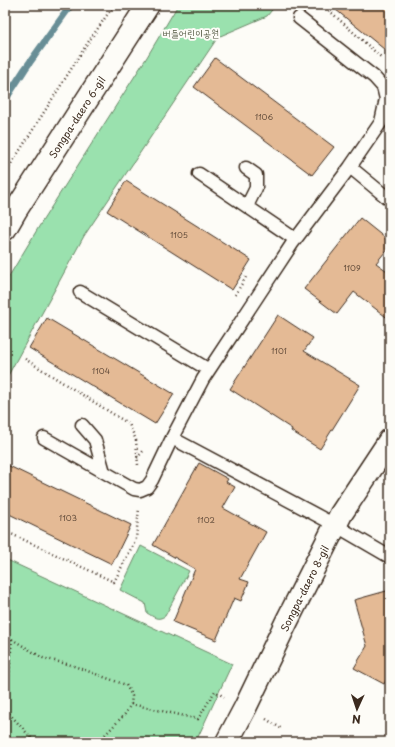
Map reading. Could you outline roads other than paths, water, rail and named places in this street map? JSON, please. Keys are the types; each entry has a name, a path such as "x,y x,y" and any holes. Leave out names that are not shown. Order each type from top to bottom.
{"street":[{"name":"Songpa-daero 6-gil","path":"5,229 148,5"},
{"name":"Songpa-daero 8-gil","path":"227,742 335,525 390,440"}],"lane":[{"path":"44,438 134,489 140,490 148,487 202,380 295,239 350,167 381,122 386,99 383,87 374,77 299,18"},
{"path":"350,167 390,200"},
{"path":"246,168 256,175 256,188 247,206"},
{"path":"199,174 295,239"},
{"path":"80,292 209,370"},
{"path":"82,425 95,440 104,472"},
{"path":"172,438 335,525 390,557"}],"waterway":[{"path":"5,100 25,69 71,5"}],"park label":[{"name":"버들어린이공원","path":"191,32"}]}
